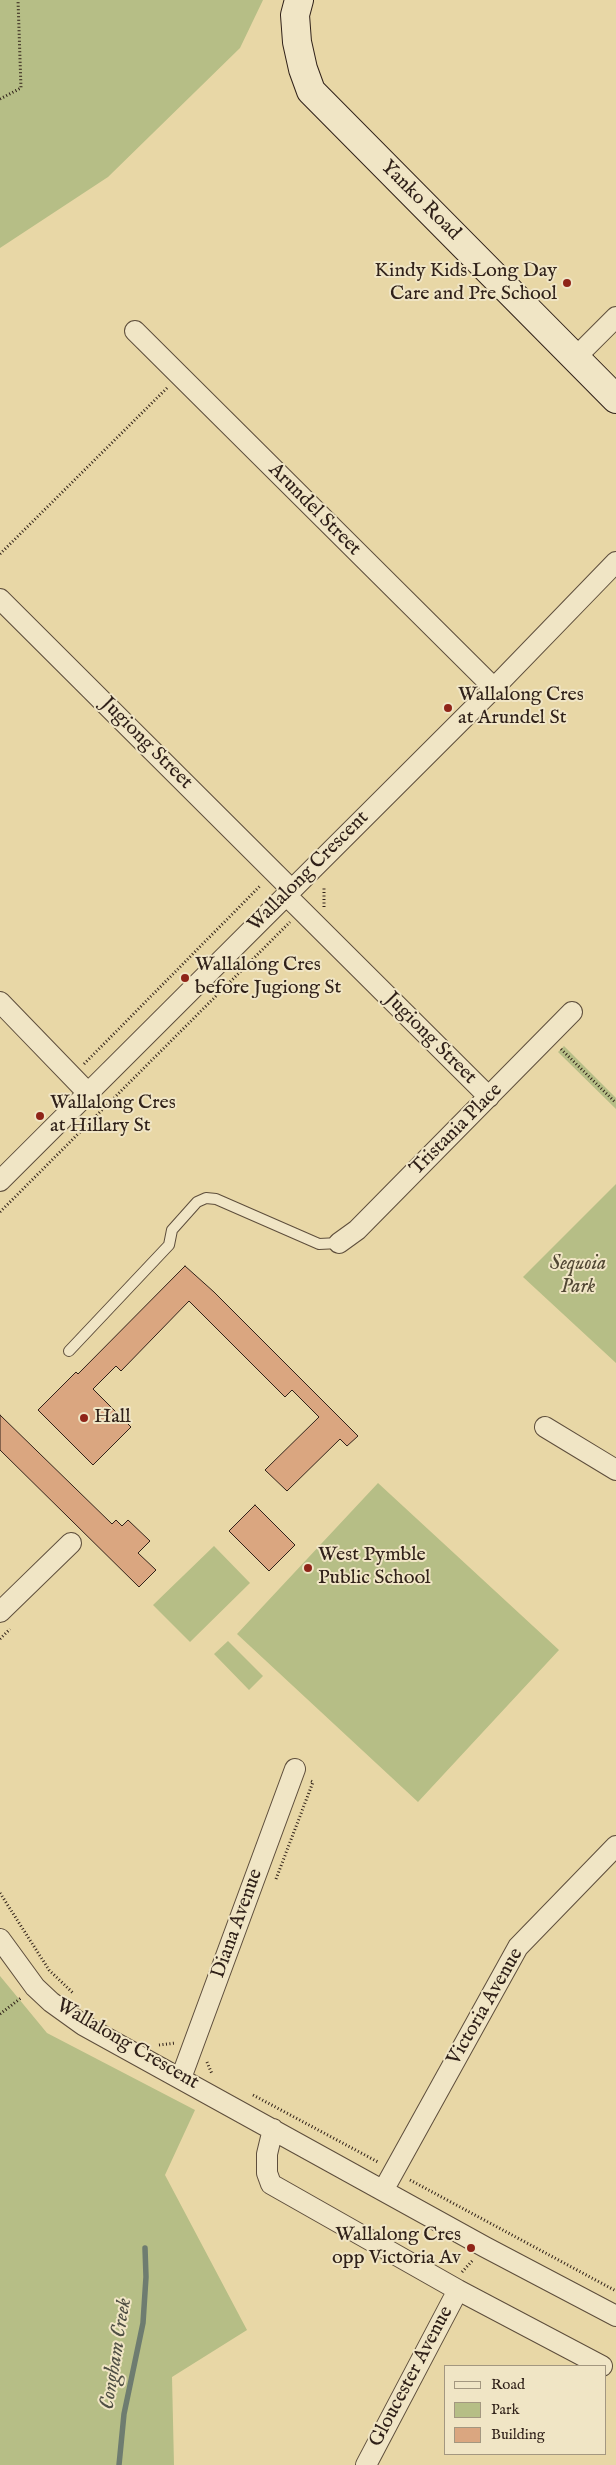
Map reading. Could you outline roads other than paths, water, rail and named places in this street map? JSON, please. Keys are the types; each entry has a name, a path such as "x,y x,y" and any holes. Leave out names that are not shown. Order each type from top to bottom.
{"main road":[{"name":"Yanko Road","path":"299,0 296,15 297,42 303,69 311,90 616,399"}],"street":[{"path":"575,358 616,317"},
{"name":"Arundel Street","path":"136,331 179,376 494,688"},
{"name":"Wallalong Crescent","path":"0,1181 494,688 616,562"},
{"name":"Jugiong Street","path":"0,599 489,1097"},
{"path":"0,1002 88,1093"},
{"name":"Tristania Place","path":"340,1243 358,1230 572,1012"},
{"path":"545,1427 616,1470"},
{"path":"0,1612 70,1543"},
{"name":"Diana Avenue","path":"181,2078 295,1769"},
{"name":"Victoria Avenue","path":"384,2189 518,1947 616,1846"},
{"name":"Wallalong Crescent","path":"0,1939 36,1987 50,2002 83,2025 384,2189 485,2247 613,2308"},
{"path":"273,2129 267,2154 267,2173 271,2184 454,2288 599,2365"},
{"name":"Gloucester Avenue","path":"366,2465 454,2288"}],"lane":[{"path":"69,1351 169,1245 172,1230 197,1202 206,1198 216,1199 319,1244 340,1243"}],"waterway":[{"name":"Congham Creek","path":"119,2465 124,2414 143,2323 146,2277 145,2248"}],"place":[{"name":"Kindy Kids Long Day Care and Pre School","path":"567,283"},
{"name":"Wallalong Cres at Arundel St","path":"448,708"},
{"name":"Wallalong Cres before Jugiong St","path":"185,978"},
{"name":"Wallalong Cres at Hillary St","path":"40,1116"},
{"name":"Hall","path":"84,1418"},
{"name":"West Pymble Public School","path":"308,1568"},
{"name":"Wallalong Cres opp Victoria Av","path":"471,2248"}],"park label":[{"name":"Sequoia Park","path":"578,1276"}]}
